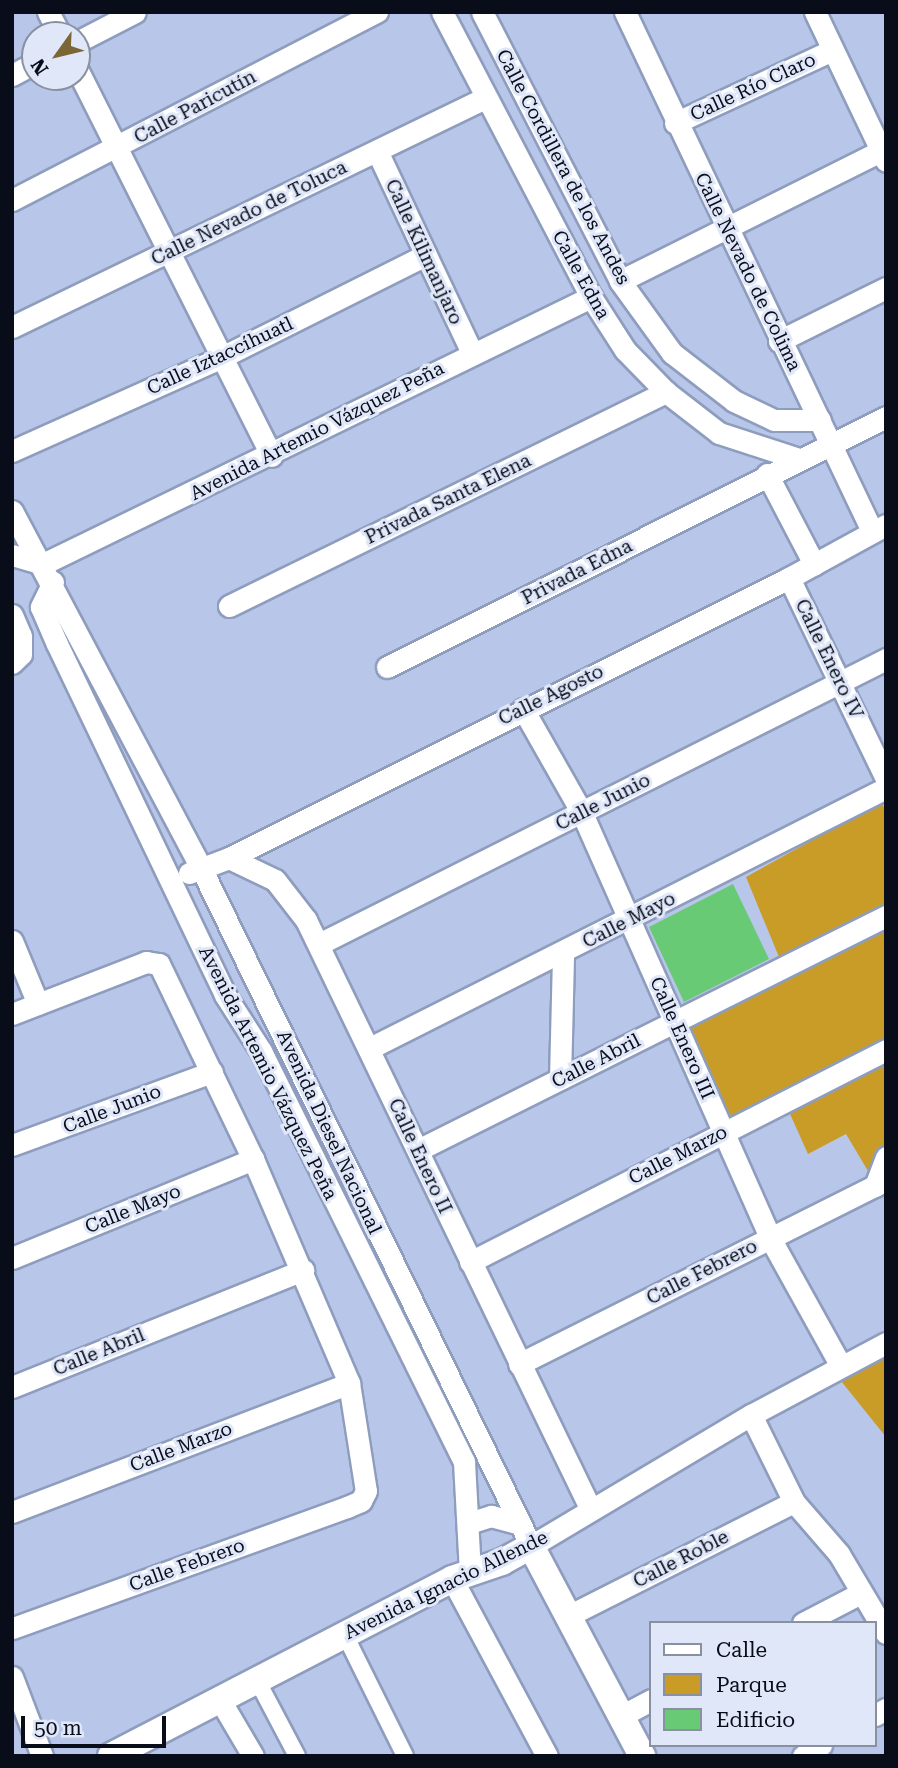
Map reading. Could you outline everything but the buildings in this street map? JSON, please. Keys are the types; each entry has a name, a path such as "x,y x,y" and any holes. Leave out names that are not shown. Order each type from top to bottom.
{"street":[{"path":"91,35 135,12"},
{"name":"Calle Paricutín","path":"12,200 377,12"},
{"name":"Calle Edna","path":"442,12 591,297 625,350 666,392 719,433 799,459"},
{"name":"Calle Cordillera de los Andes","path":"482,12 620,281 673,353 734,401 774,420 820,420"},
{"path":"620,281 883,156 815,12"},
{"name":"Calle Nevado de Colima","path":"633,15 675,123 729,228 779,341 879,528"},
{"name":"Calle Río Claro","path":"675,123 832,50"},
{"path":"88,91 272,456"},
{"name":"Calle Nevado de Toluca","path":"12,327 485,98"},
{"name":"Calle Kilimanjaro","path":"377,151 472,353"},
{"name":"Calle Iztaccíhuatl","path":"12,451 222,357 426,255"},
{"path":"779,341 886,288"},
{"name":"Avenida Artemio Vázquez Peña","path":"547,1756 461,1576 469,1523 464,1462 261,1051 225,995 41,607 48,573 472,353 591,297"},
{"name":"Privada Santa Elena","path":"229,606 666,392"},
{"name":"Privada Edna","path":"387,667 767,474 886,417"},
{"path":"767,474 814,564"},
{"name":"Avenida Diesel Nacional","path":"12,511 48,573 200,866 524,1535 642,1756"},
{"name":"Calle Agosto","path":"229,858 789,578 879,528"},
{"path":"12,555 48,573"},
{"name":"Calle Enero IV","path":"789,578 886,779"},
{"path":"12,615 21,645 21,654 12,663"},
{"name":"Calle Junio","path":"319,944 886,659"},
{"name":"Calle Enero III","path":"523,709 582,813 771,1238 841,1366"},
{"name":"Calle Mayo","path":"370,1048 629,920 886,788"},
{"path":"172,882 200,866 229,858"},
{"name":"Calle Enero II","path":"229,858 275,880 319,944 591,1510"},
{"name":"Calle Abril","path":"418,1150 886,916"},
{"path":"12,941 38,1003"},
{"path":"561,1079 563,953"},
{"path":"12,1014 146,962 159,964 253,1159 349,1382"},
{"name":"Calle Marzo","path":"470,1262 886,1050"},
{"name":"Calle Junio","path":"12,1145 212,1072"},
{"path":"880,1183 886,1157"},
{"name":"Calle Mayo","path":"12,1258 253,1159"},
{"name":"Calle Febrero","path":"519,1364 880,1183"},
{"name":"Calle Abril","path":"12,1387 303,1270"},
{"name":"Avenida Ignacio Allende","path":"111,1756 461,1576 524,1535 591,1510 751,1415 886,1343"},
{"name":"Calle Marzo","path":"12,1512 349,1382"},
{"name":"Calle Febrero","path":"12,1628 361,1501 366,1492 349,1382"},
{"path":"751,1415 794,1502 839,1554 859,1594 886,1633"},
{"name":"Calle Roble","path":"569,1616 794,1502"},
{"path":"469,1523 491,1516 524,1535"},
{"path":"807,1621 859,1594"},
{"path":"345,1635 400,1754"},
{"path":"12,1676 42,1756"},
{"path":"258,1682 297,1756"},
{"path":"220,1700 253,1756"},
{"path":"622,1715 650,1701"}],"green space":[{"path":"881,802 886,811 886,1042 728,1120 688,1029 786,974 746,877"},
{"path":"886,1056 886,1170 871,1176 846,1134 808,1154 786,1105"},
{"path":"886,1343 886,1437 833,1371"}]}
